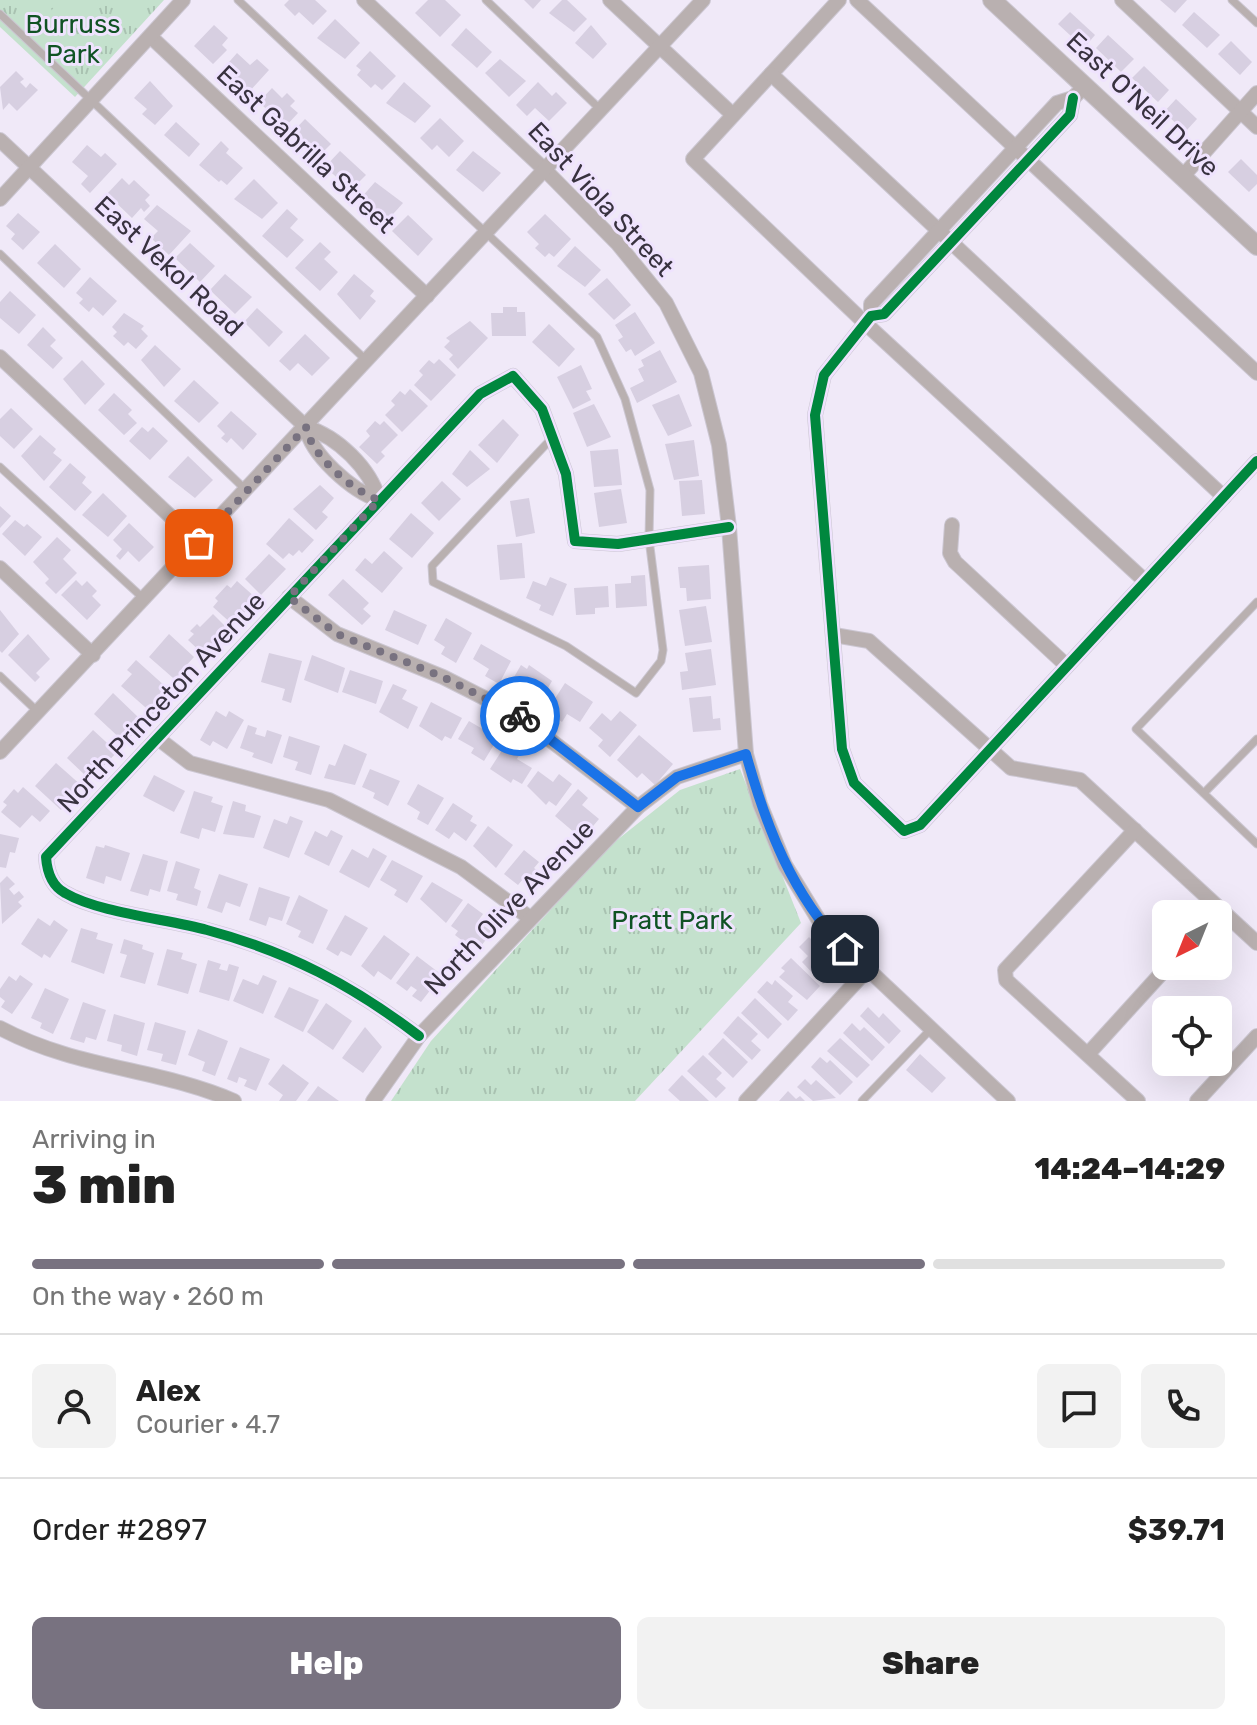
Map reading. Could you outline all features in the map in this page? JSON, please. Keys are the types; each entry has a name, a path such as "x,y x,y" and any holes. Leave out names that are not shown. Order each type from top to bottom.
{"street":[{"path":"0,199 183,0"},
{"name":"East Viola Street","path":"364,0 546,171 618,244 666,303 701,373 719,445 729,527 746,754 760,804 787,868 823,927 866,971 1008,1101"},
{"path":"610,0 733,115"},
{"path":"0,752 199,543 703,0"},
{"path":"839,0 693,159 1145,581"},
{"path":"857,0 1257,373"},
{"name":"East O'Neil Drive","path":"992,0 1079,92 1183,176 1257,246"},
{"path":"1122,0 1257,127"},
{"name":"East Gabrilla Street","path":"151,37 427,296"},
{"path":"771,74 1224,497"},
{"path":"1079,92 1057,103 871,304 868,320 824,375 815,415 842,749 854,783 904,831 920,825 1257,461"},
{"path":"868,320 884,314 1070,115 1079,92"},
{"path":"1183,176 1257,93"},
{"path":"1044,118 1056,130"},
{"name":"East Vekol Road","path":"0,140 306,427 309,442 363,495 379,500"},
{"path":"0,357 199,543"},
{"name":"North Princeton Avenue","path":"419,1036 366,996 291,958 209,930 90,903 63,893 48,874 46,857 160,740 480,394 513,376 542,409 552,438"},
{"path":"552,438 566,474 575,541 618,544 729,527"},
{"path":"952,525 950,553 955,562 1067,666"},
{"path":"0,568 93,655"},
{"path":"289,597 337,634 443,677 516,714 638,807"},
{"path":"834,635 869,641 1011,768 1080,780 1205,900"},
{"path":"160,740 190,763 329,800 461,867 530,918"},
{"name":"North Olive Avenue","path":"373,1101 419,1036 638,807 677,777 746,754"},
{"path":"1135,830 1005,970 1006,980 1138,1101"},
{"path":"1232,924 1257,943"},
{"path":"746,1101 866,971"},
{"path":"1088,1054 1155,980"},
{"path":"0,1028 26,1042 83,1062 209,1090 234,1101"},
{"path":"1197,1101 1257,1036"}],"lane":[{"path":"238,0 597,337 625,399 650,490 649,539 663,650 661,661 636,693 566,646 433,582 432,566 552,438"},
{"path":"486,0 601,110"},
{"path":"1232,0 1257,23"},
{"path":"0,14 367,361"},
{"path":"0,254 247,491"},
{"path":"0,467 145,600"},
{"path":"1257,602 1136,729 1257,844"},
{"path":"0,676 38,712"},
{"path":"1204,793 1257,739"},
{"path":"863,1101 930,1030"}],"green space":[{"name":"Burruss Park","path":"0,0 164,0 75,97 0,27"},
{"path":"61,0 98,0 68,32 49,13"},
{"name":"Pratt Park","path":"740,769 801,923 635,1101 391,1101 431,1041 607,848 680,790"}],"building":[{"path":"289,0 315,0 327,11 313,25 299,12 295,16 284,5"},
{"path":"428,0 445,0 461,15 440,37 415,13"},
{"path":"524,0 541,0 533,9"},
{"path":"562,0 567,0 587,19 574,32 549,13"},
{"path":"1160,0 1187,0 1175,13"},
{"path":"1070,12 1095,35 1084,48 1058,24"},
{"path":"1194,12 1220,35 1207,48 1182,25"},
{"path":"335,19 360,43 345,59 317,38"},
{"path":"214,25 228,38 222,45 227,50 213,64 194,46"},
{"path":"591,25 607,44 593,59 575,43"},
{"path":"466,28 492,52 477,68 451,45"},
{"path":"1108,35 1134,59 1121,72 1096,48"},
{"path":"1231,41 1252,62 1240,75 1218,54"},
{"path":"370,51 396,76 382,90 375,84 371,88 357,75 361,70 356,66"},
{"path":"237,53 250,65 257,59 269,70 248,93 222,70"},
{"path":"500,59 526,81 509,97 485,73"},
{"path":"1144,66 1169,90 1158,102 1132,78"},
{"path":"16,71 24,79 20,82 26,88 30,83 38,90 17,111 9,103 3,110 0,87"},
{"path":"150,81 173,106 155,125 142,114 147,109 134,98"},
{"path":"404,82 431,106 415,123 386,103"},
{"path":"538,82 552,96 556,92 567,103 549,121 535,108 527,116 516,105"},
{"path":"272,88 282,98 287,93 295,101 290,106 298,113 285,127 259,102"},
{"path":"1176,99 1197,119 1185,132 1164,112"},
{"path":"440,118 464,141 449,157 437,145 432,150 420,138"},
{"path":"305,119 331,144 316,159 291,134"},
{"path":"176,122 200,144 189,157 164,135"},
{"path":"221,141 229,149 226,153 243,168 227,185 199,165"},
{"path":"87,145 101,157 105,153 117,164 90,193 81,184 88,176 72,162"},
{"path":"340,151 366,175 351,190 325,167"},
{"path":"473,151 501,173 483,192 456,170"},
{"path":"1241,159 1257,175 1257,184 1249,192 1228,172"},
{"path":"122,178 129,185 134,180 150,195 145,200 150,206 144,212 141,208 132,218 107,194"},
{"path":"254,179 278,203 262,219 234,199"},
{"path":"375,182 403,203 385,223 360,199"},
{"path":"157,205 191,231 169,255 151,238 158,231 144,219"},
{"path":"287,209 298,219 290,228 304,240 287,258 262,236"},
{"path":"18,213 40,232 23,250 11,239 15,234 6,226"},
{"path":"545,214 571,239 554,257 549,253 545,257 535,248 539,244 527,232"},
{"path":"408,215 433,239 418,256 392,231"},
{"path":"320,242 331,252 324,259 338,272 320,291 295,268"},
{"path":"190,243 215,266 200,282 175,258"},
{"path":"55,244 81,269 64,288 37,263"},
{"path":"575,246 601,270 585,287 557,266"},
{"path":"225,274 252,297 235,314 210,290"},
{"path":"354,274 374,291 370,296 376,301 360,320 337,294"},
{"path":"90,277 117,301 103,316 93,307 89,312 79,303 83,299 76,293"},
{"path":"607,278 631,305 614,320 588,294"},
{"path":"10,291 36,315 19,334 0,318 0,302"},
{"path":"503,307 517,307 517,312 525,312 526,336 492,336 491,313 503,313"},
{"path":"257,308 283,332 269,347 244,322"},
{"path":"635,312 655,343 635,356 631,349 626,352 618,340 623,337 615,325"},
{"path":"124,313 144,326 141,329 148,336 136,349 128,342 124,346 113,336 117,332 112,327"},
{"path":"470,321 488,338 458,369 449,359 453,355 444,347 450,341 446,338"},
{"path":"549,324 575,349 559,367 532,342"},
{"path":"43,327 56,340 50,346 63,358 53,369 27,345"},
{"path":"305,334 330,358 312,376 298,363 290,371 279,361"},
{"path":"155,345 181,369 164,387 141,360"},
{"path":"660,350 677,382 637,403 630,388 644,381 638,369 644,366 641,360"},
{"path":"439,359 456,375 431,401 414,385 423,375 419,371 429,360 434,364"},
{"path":"82,360 105,384 85,405 63,379"},
{"path":"581,365 592,389 586,391 591,400 573,409 557,377"},
{"path":"194,380 219,403 199,423 174,401"},
{"path":"410,389 428,406 402,432 385,415 395,405 391,401 400,391 405,395"},
{"path":"114,393 132,410 128,414 137,423 124,435 98,410"},
{"path":"679,394 692,426 668,436 652,405"},
{"path":"594,404 611,437 587,447 573,413"},
{"path":"11,408 33,429 14,449 0,436 0,419"},
{"path":"231,411 257,434 243,450 231,438 227,443 221,438 225,434 217,426"},
{"path":"503,419 519,435 497,463 478,445"},
{"path":"375,421 380,425 384,421 398,435 381,452 385,456 377,464 359,447 370,436 366,431"},
{"path":"142,427 148,432 153,427 168,441 150,460 129,441"},
{"path":"40,435 56,449 53,453 62,460 44,481 21,456"},
{"path":"694,440 699,476 674,480 665,444"},
{"path":"618,449 622,485 594,487 590,451"},
{"path":"470,450 490,469 467,487 452,474"},
{"path":"188,456 213,480 195,498 168,477"},
{"path":"70,463 86,477 82,483 92,492 75,511 49,487"},
{"path":"702,480 705,514 682,516 679,481"},
{"path":"442,481 461,499 439,521 421,503"},
{"path":"320,485 334,498 322,512 328,517 316,530 293,509"},
{"path":"621,489 627,523 599,527 594,493"},
{"path":"103,493 127,516 108,537 82,515"},
{"path":"529,498 535,533 516,537 510,501"},
{"path":"0,506 11,516 0,528"},
{"path":"411,513 434,533 412,558 389,539"},
{"path":"289,518 314,540 302,553 299,550 293,556 289,553 283,559 266,544"},
{"path":"15,520 24,527 27,524 42,537 25,556 2,534"},
{"path":"129,523 154,547 139,562 128,551 120,560 116,556 122,549 113,540"},
{"path":"57,537 71,550 63,559 77,573 56,594 45,583 49,579 33,562"},
{"path":"522,543 525,578 500,580 497,545"},
{"path":"384,551 403,568 382,593 355,570 365,558 372,564"},
{"path":"269,554 286,569 261,595 245,579"},
{"path":"709,565 711,599 687,601 686,588 680,588 678,567"},
{"path":"645,575 647,606 616,608 615,584 631,583 631,576"},
{"path":"550,577 567,584 553,616 539,610 541,605 526,598 533,581 546,586"},
{"path":"343,579 369,603 363,609 371,616 362,625 328,595"},
{"path":"76,580 82,586 87,581 97,591 92,596 101,605 87,620 61,595"},
{"path":"237,581 257,599 233,625 213,607 218,601 215,598 227,585 231,588"},
{"path":"608,586 609,607 595,608 595,614 576,615 574,588"},
{"path":"706,606 712,642 685,646 679,610"},
{"path":"0,610 19,634 2,653 0,651"},
{"path":"394,610 427,625 418,645 385,630"},
{"path":"213,614 229,630 204,655 188,640 194,634 190,631 197,624 200,627"},
{"path":"446,618 472,633 456,663 441,654 445,647 434,640"},
{"path":"28,634 50,659 36,673 40,677 35,682 8,655"},
{"path":"169,634 194,657 182,670 187,675 180,684 149,657"},
{"path":"481,644 511,661 499,684 485,676 489,669 473,659"},
{"path":"711,649 716,685 682,690 680,672 688,671 685,653"},
{"path":"269,653 302,661 291,703 282,700 285,689 261,682"},
{"path":"312,655 345,668 338,693 304,680"},
{"path":"136,660 166,687 155,699 161,704 153,714 121,686 132,674 127,670"},
{"path":"521,665 527,669 529,665 552,681 541,700 526,691 522,698 507,689"},
{"path":"350,670 383,681 376,704 342,692"},
{"path":"565,683 593,702 580,722 567,714 562,722 547,711"},
{"path":"393,684 407,690 402,699 418,707 408,729 379,712"},
{"path":"113,693 138,717 128,728 133,734 125,743 94,714"},
{"path":"711,696 713,719 720,718 721,730 693,732 689,698"},
{"path":"431,702 462,718 451,739 445,736 442,741 419,726"},
{"path":"216,711 226,717 229,711 244,720 227,749 213,741 210,746 200,740"},
{"path":"620,711 637,725 610,757 598,746 603,740 589,728 602,713 611,721"},
{"path":"469,721 498,738 484,761 471,753 474,748 458,739"},
{"path":"248,725 257,728 255,734 265,737 267,730 282,735 272,764 252,757 254,753 240,748"},
{"path":"93,730 117,752 100,770 96,766 86,776 67,758"},
{"path":"639,735 673,764 655,785 642,773 637,778 617,760"},
{"path":"289,736 320,746 311,775 295,770 298,762 283,757"},
{"path":"508,741 522,750 517,759 532,768 522,784 513,779 511,783 490,769"},
{"path":"344,744 367,754 355,785 324,778 329,764 335,766"},
{"path":"56,763 82,786 61,810 35,786"},
{"path":"370,769 400,781 388,806 373,798 375,793 362,787"},
{"path":"538,771 553,782 559,774 572,784 556,806 549,801 546,805 527,786"},
{"path":"154,775 185,791 174,812 143,796"},
{"path":"418,784 444,798 428,825 417,819 420,812 407,804"},
{"path":"23,787 50,811 40,822 32,815 20,828 1,812 7,805 3,802 14,789 18,793"},
{"path":"578,789 588,798 582,805 599,819 582,839 555,816"},
{"path":"194,791 213,797 211,802 223,806 215,832 202,828 199,839 180,833"},
{"path":"233,801 246,805 245,811 261,816 254,838 223,834"},
{"path":"453,803 473,816 470,821 477,825 466,841 454,832 449,839 435,830"},
{"path":"290,816 303,821 289,858 263,848 274,819 287,824"},
{"path":"488,826 513,845 496,868 473,846"},
{"path":"331,830 343,836 329,866 304,854 315,831 327,837"},
{"path":"0,834 19,838 15,853 10,852 6,868 0,867"},
{"path":"105,845 130,853 121,881 106,876 104,884 86,878 96,846 104,848"},
{"path":"373,848 387,856 369,888 339,872 352,849 368,858"},
{"path":"524,850 539,862 534,868 546,877 536,890 523,879 518,885 504,874"},
{"path":"143,854 168,861 160,892 150,889 148,896 130,891"},
{"path":"392,860 423,876 407,903 394,895 397,890 380,880"},
{"path":"176,861 200,869 194,888 201,891 197,906 176,900 178,894 167,891"},
{"path":"219,874 248,884 240,907 226,902 222,913 207,908"},
{"path":"7,876 15,884 9,889 14,895 19,891 24,897 18,902 22,906 2,924 0,883"},
{"path":"432,882 463,900 446,923 420,899"},
{"path":"259,887 290,897 282,921 269,917 266,926 249,920"},
{"path":"299,895 328,910 313,944 298,937 301,931 286,924"},
{"path":"468,903 483,914 478,921 492,932 481,946 472,940 468,945 455,935 458,931 451,926"},
{"path":"345,915 368,928 351,956 341,951 338,956 326,949"},
{"path":"38,918 50,926 54,920 68,930 50,958 44,954 42,958 21,944"},
{"path":"81,928 98,933 96,939 113,944 104,974 71,962"},
{"path":"384,935 410,954 391,980 378,971 374,977 361,966"},
{"path":"809,937 834,962 828,968 833,973 823,984 802,962 808,956 799,947"},
{"path":"124,939 143,945 142,949 154,953 145,984 120,977 127,955 120,953"},
{"path":"167,949 183,953 181,959 197,964 188,994 157,985"},
{"path":"417,956 442,975 421,1002 412,996 417,990 411,986 407,991 396,983"},
{"path":"791,958 820,986 807,1000 779,977 785,971 781,968"},
{"path":"208,960 221,964 219,969 227,971 229,964 239,967 229,1001 199,992"},
{"path":"20,975 33,984 12,1014 1,1007 5,1001 0,997 0,989 9,976 16,981"},
{"path":"263,975 277,981 263,1014 233,1001 243,979 258,985"},
{"path":"775,980 793,996 788,1002 798,1010 788,1021 757,992 767,981 772,985"},
{"path":"289,987 319,1000 303,1032 274,1017"},
{"path":"45,988 69,999 53,1034 40,1028 42,1023 31,1018"},
{"path":"755,998 782,1024 768,1039 741,1013"},
{"path":"83,1002 106,1010 96,1040 86,1037 84,1043 70,1039"},
{"path":"326,1003 352,1021 333,1050 307,1032"},
{"path":"868,1007 879,1018 883,1013 901,1031 889,1044 860,1016"},
{"path":"114,1014 145,1023 137,1056 121,1051 122,1045 107,1041"},
{"path":"738,1016 758,1034 751,1041 761,1050 752,1060 723,1033"},
{"path":"155,1022 186,1031 176,1065 161,1061 163,1054 147,1050"},
{"path":"852,1023 860,1031 864,1027 885,1047 872,1061 843,1033"},
{"path":"365,1027 382,1047 363,1073 342,1058"},
{"path":"198,1029 228,1041 215,1076 202,1071 205,1062 188,1055"},
{"path":"723,1038 748,1062 733,1078 708,1054"},
{"path":"840,1038 870,1065 857,1078 827,1051"},
{"path":"240,1047 270,1059 256,1091 244,1086 247,1080 239,1077 237,1083 227,1079"},
{"path":"920,1054 946,1078 932,1093 906,1070"},
{"path":"703,1055 722,1073 716,1079 726,1088 716,1098 687,1071"},
{"path":"820,1057 827,1063 830,1060 853,1082 840,1095 811,1067"},
{"path":"283,1064 309,1083 296,1101 279,1101 283,1095 268,1084"},
{"path":"682,1075 709,1101 680,1101 668,1090"},
{"path":"805,1079 811,1085 816,1080 836,1098 813,1101 797,1087"},
{"path":"318,1086 339,1101 307,1101"},
{"path":"788,1091 796,1099 800,1096 805,1101 779,1101"}],"cycle path":[{"path":"1073,98 1070,115 884,314 871,316 824,375 815,415 842,749 854,783 904,831 920,825 1257,461"},
{"path":"419,1036 344,986 265,949 207,930 115,911 79,900 57,886 49,873 46,857 480,394 513,376 542,409 566,474 575,541 618,544 729,527"}],"way so far":[{"path":"199,543 306,427 309,442 363,495 379,500 289,597 337,634 385,657 443,677 520,716"}],"route":[{"path":"520,716 638,807 677,777 746,754 760,804 787,868 823,927 845,949"}]}
